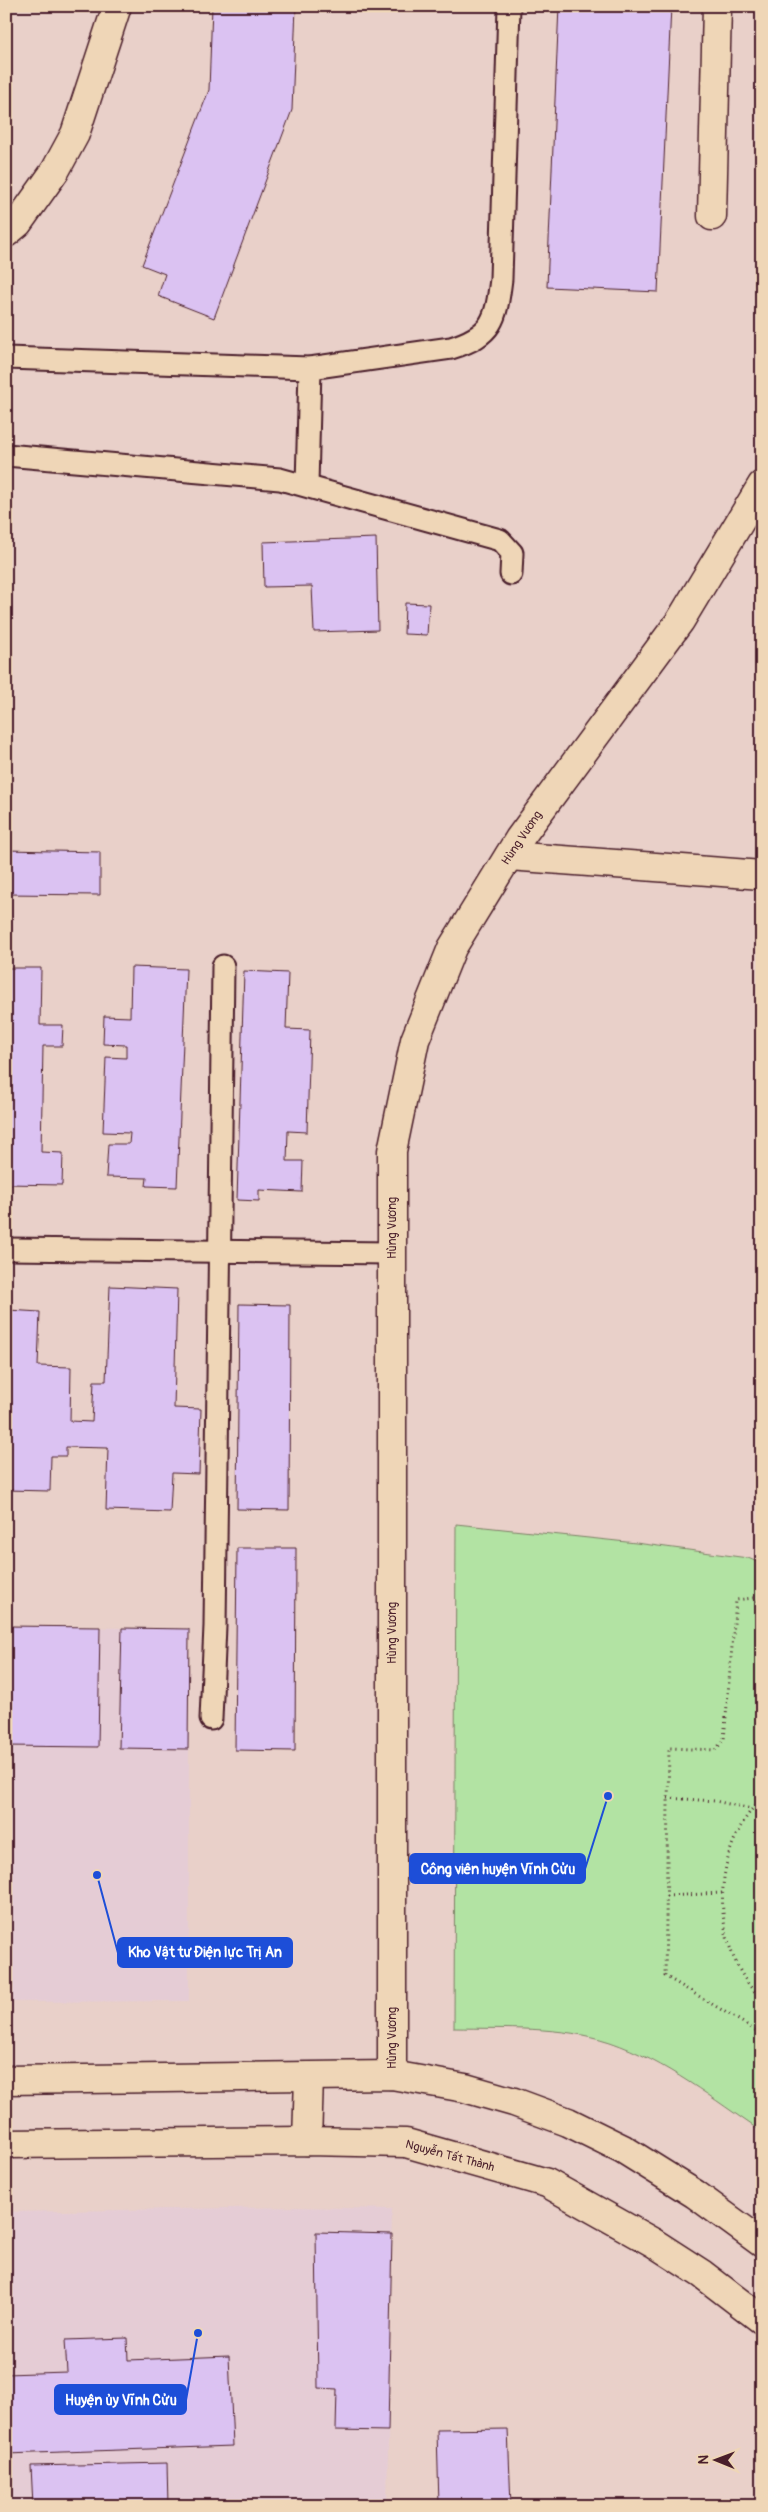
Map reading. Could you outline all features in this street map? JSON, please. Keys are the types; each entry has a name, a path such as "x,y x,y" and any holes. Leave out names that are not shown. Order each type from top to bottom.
{"street":[{"path":"6,232 18,223 55,171 75,134 117,6"},
{"path":"712,216 717,6"},
{"name":"Hùng Vương","path":"392,2075 392,1151 415,1040 452,948 509,856 680,620 762,485"},
{"path":"509,856 762,875"},
{"path":"6,2080 392,2075 465,2088 514,2102 568,2122 623,2149 660,2171 762,2243"},
{"path":"307,2141 309,2077"},
{"name":"Nguyễn Tất Thành","path":"6,2144 307,2141 406,2143 546,2183 654,2243 702,2274 762,2320"}],"lane":[{"path":"6,358 310,368 451,348 468,343 484,333 497,313 501,279 510,6"},
{"path":"307,485 310,368"},
{"path":"6,455 257,476 307,485 500,540 512,553 511,574"},
{"path":"211,1719 215,1626 221,1252 223,966"},
{"path":"6,1249 392,1253"}],"path":[{"path":"762,1603 753,1598 736,1600 724,1740 715,1750 669,1748 665,1976 762,2034"},
{"path":"668,1798 715,1801 752,1809"},
{"path":"762,1798 752,1809 736,1834 726,1863 722,1893 727,1938 744,1979 762,2000"},
{"path":"666,1896 722,1893"}],"shaded area":[{"path":"6,1626 189,1629 189,2001 6,2002"},
{"path":"297,2207 392,2209 387,2506 6,2506 6,2212"}],"green space":[{"path":"456,1524 636,1543 748,1558 762,1564 762,2132 670,2070 631,2050 610,2042 572,2033 553,2031 454,2028"}],"building":[{"path":"212,6 296,6 292,110 214,318 158,296 165,274 142,265 209,90"},
{"path":"559,6 671,6 658,292 547,287"},
{"path":"376,538 378,630 314,632 312,586 264,587 263,542"},
{"path":"405,603 429,604 427,635 404,634"},
{"path":"6,850 100,852 100,895 6,894"},
{"path":"131,967 186,969 177,1187 146,1186 147,1178 106,1177 108,1144 129,1144 130,1133 103,1132 106,1057 126,1058 126,1045 103,1044 104,1016 130,1017"},
{"path":"6,968 41,968 40,1025 63,1025 62,1046 43,1046 41,1152 63,1153 62,1185 6,1184"},
{"path":"244,971 288,973 286,1029 310,1030 307,1132 288,1131 287,1161 303,1161 302,1192 259,1190 259,1201 237,1200"},
{"path":"110,1286 177,1289 174,1408 201,1409 199,1474 172,1473 170,1512 106,1510 108,1448 66,1447 66,1456 51,1456 50,1491 6,1490 8,1310 40,1312 38,1366 71,1367 70,1421 92,1422 94,1381 106,1381"},
{"path":"239,1304 290,1305 289,1510 237,1509"},
{"path":"237,1548 296,1548 295,1751 235,1750"},
{"path":"6,1626 100,1627 98,1747 6,1746"},
{"path":"122,1628 189,1629 188,1749 119,1748"},
{"path":"316,2232 392,2234 388,2431 336,2430 337,2389 318,2388"},
{"path":"127,2338 128,2360 229,2356 233,2446 6,2454 6,2374 67,2372 65,2340"},
{"path":"508,2429 511,2506 439,2506 437,2430"},
{"path":"167,2463 168,2506 33,2506 31,2466"}],"place":[{"name":"Công viên huyện Vĩnh Cửu","path":"608,1796"},
{"name":"Kho Vật tư Điện lực Trị An","path":"97,1875"},
{"name":"Huyện ủy Vĩnh Cửu","path":"198,2333"}]}
